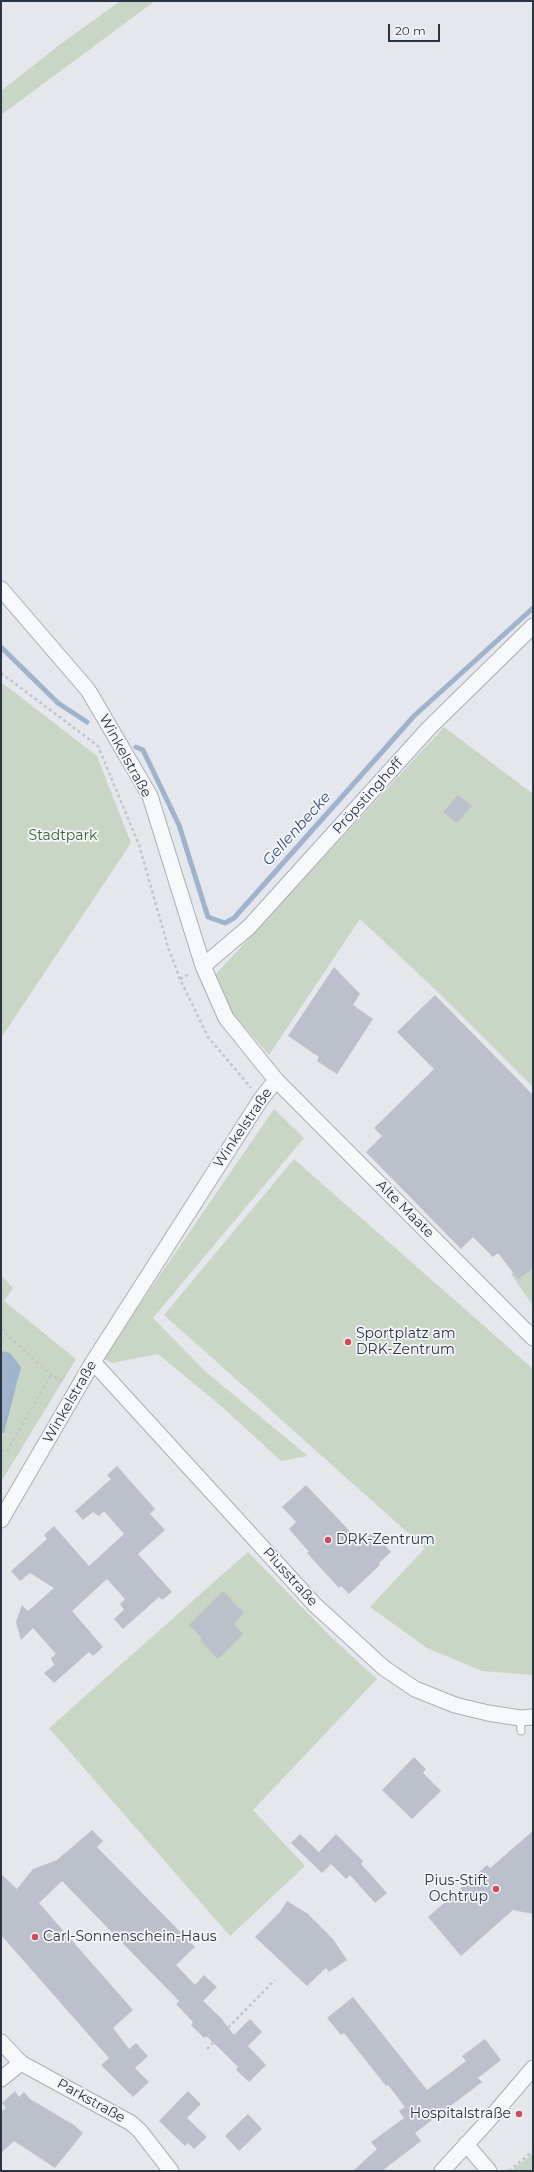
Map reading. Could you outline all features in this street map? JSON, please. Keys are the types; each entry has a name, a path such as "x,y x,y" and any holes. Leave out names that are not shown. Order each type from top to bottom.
{"street":[{"name":"Winkelstraße","path":"1,589 88,690 150,796 203,966 226,1018 276,1080 261,1099 93,1362 79,1390 1,1520"},
{"name":"Pröpstinghoff","path":"203,966 249,927 429,728 533,626"},
{"name":"Alte Maate","path":"276,1080 533,1338"},
{"name":"Piusstraße","path":"93,1362 315,1605 384,1668 415,1689 455,1705 525,1722"},
{"name":"Parkstraße","path":"1,2042 21,2063 130,2123 140,2131 171,2171"},
{"path":"1,2079 21,2063"},
{"path":"442,2171 533,2068"},
{"path":"466,2144 489,2171"}],"path":[{"path":"1,673 98,746 138,844 168,947 180,979 208,1036 261,1099"},
{"path":"1,1329 51,1374 79,1390"},
{"path":"1,1451 7,1451 51,1374"},
{"path":"208,2048 275,1980"},
{"path":"509,2171 533,2151"}],"green space":[{"path":"120,1 155,1 1,115 1,91 58,46"},
{"name":"Stadtpark","path":"1,682 97,756 131,843 1,1038"},
{"path":"444,727 533,794 533,1087 441,995 360,919 269,1055 229,1009 215,975"},
{"path":"274,1109 304,1138 153,1318 206,1372 308,1456 281,1461 221,1406 158,1354 112,1363 103,1358"},
{"name":"Sportplatz am DRK-Zentrum","path":"294,1159 533,1369 533,1675 482,1671 427,1648 370,1607 425,1548 164,1315"},
{"path":"533,1258 533,1306 511,1274"},
{"path":"1,1275 13,1288 4,1301 76,1359 1,1482"},
{"path":"248,1552 332,1638 377,1679 253,1810 305,1866 230,1936 49,1728"},
{"path":"533,2153 533,2171 511,2171"}],"water":[{"path":"1,1351 10,1353 21,1367 4,1433 1,1433"}],"building":[{"path":"458,795 472,806 457,823 443,812"},
{"path":"334,967 360,994 353,1005 373,1019 337,1074 317,1061 319,1057 288,1036"},
{"path":"435,995 533,1095 533,1269 518,1279 498,1253 493,1257 473,1237 461,1249 366,1152 382,1136 374,1128 434,1069 397,1032"},
{"path":"117,1466 155,1509 150,1514 165,1530 138,1554 172,1592 162,1600 159,1597 123,1629 114,1619 124,1610 120,1604 125,1599 107,1579 72,1611 103,1647 93,1656 89,1652 54,1683 44,1673 54,1665 51,1658 56,1654 33,1628 21,1640 16,1622 22,1605 28,1611 54,1588 30,1573 20,1581 11,1571 47,1539 44,1535 54,1526 89,1566 124,1534 104,1511 99,1516 93,1512 83,1520 75,1511 111,1479 107,1475"},
{"name":"DRK-Zentrum","path":"306,1485 361,1543 373,1532 391,1552 379,1563 380,1565 349,1594 341,1586 339,1588 307,1553 309,1552 289,1529 296,1522 282,1507"},
{"path":"223,1591 244,1613 234,1624 243,1634 218,1659 200,1640 202,1638 189,1625"},
{"path":"414,1757 426,1769 423,1773 441,1791 412,1819 382,1790"},
{"name":"Carl-Sonnenschein-Haus","path":"92,1830 103,1841 97,1847 195,1947 176,1965 195,1985 204,1975 217,1987 203,2001 221,2018 234,2035 250,2019 262,2032 248,2046 266,2065 249,2082 236,2070 238,2067 221,2050 206,2036 204,2038 191,2025 193,2022 176,2004 179,2001 62,1881 39,1903 133,2010 113,2028 129,2049 136,2043 148,2056 135,2068 149,2082 133,2097 101,2065 109,2058 1,1935 1,1874 17,1889 33,1869 57,1860"},
{"name":"Pius-Stift Ochtrup","path":"533,1831 533,1914 513,1910 461,1956 428,1917 487,1865 490,1868"},
{"path":"300,1834 331,1864 322,1873 291,1843"},
{"path":"336,1834 363,1861 361,1864 387,1893 375,1903 350,1875 346,1879 319,1852"},
{"path":"287,1901 308,1914 333,1939 347,1960 329,1972 326,1968 307,1986 255,1937 280,1912"},
{"path":"353,1997 427,2090 466,2061 462,2056 485,2039 501,2060 478,2078 482,2082 415,2133 421,2141 382,2171 353,2171 377,2149 371,2142 404,2118 399,2111 405,2107 388,2085 386,2086 344,2033 341,2035 327,2018"},
{"path":"15,2091 19,2097 24,2092 30,2099 74,2125 83,2133 55,2168 14,2141 1,2153 1,2112 6,2108 2,2103"},
{"path":"188,2091 201,2104 187,2118 207,2137 194,2149 188,2143 185,2146 159,2121"},
{"path":"248,2114 262,2129 239,2151 225,2136"}],"waterway":[{"name":"Gellenbecke","path":"136,747 143,750 179,825 208,917 225,923 234,918 414,716 533,608"},
{"name":"Gellenbecke","path":"1,647 58,703 87,722"}],"place":[{"name":"Sportplatz am DRK-Zentrum","path":"348,1342"},
{"name":"DRK-Zentrum","path":"328,1540"},
{"name":"Pius-Stift Ochtrup","path":"496,1889"},
{"name":"Carl-Sonnenschein-Haus","path":"35,1937"},
{"name":"Hospitalstraße","path":"519,2114"}]}
